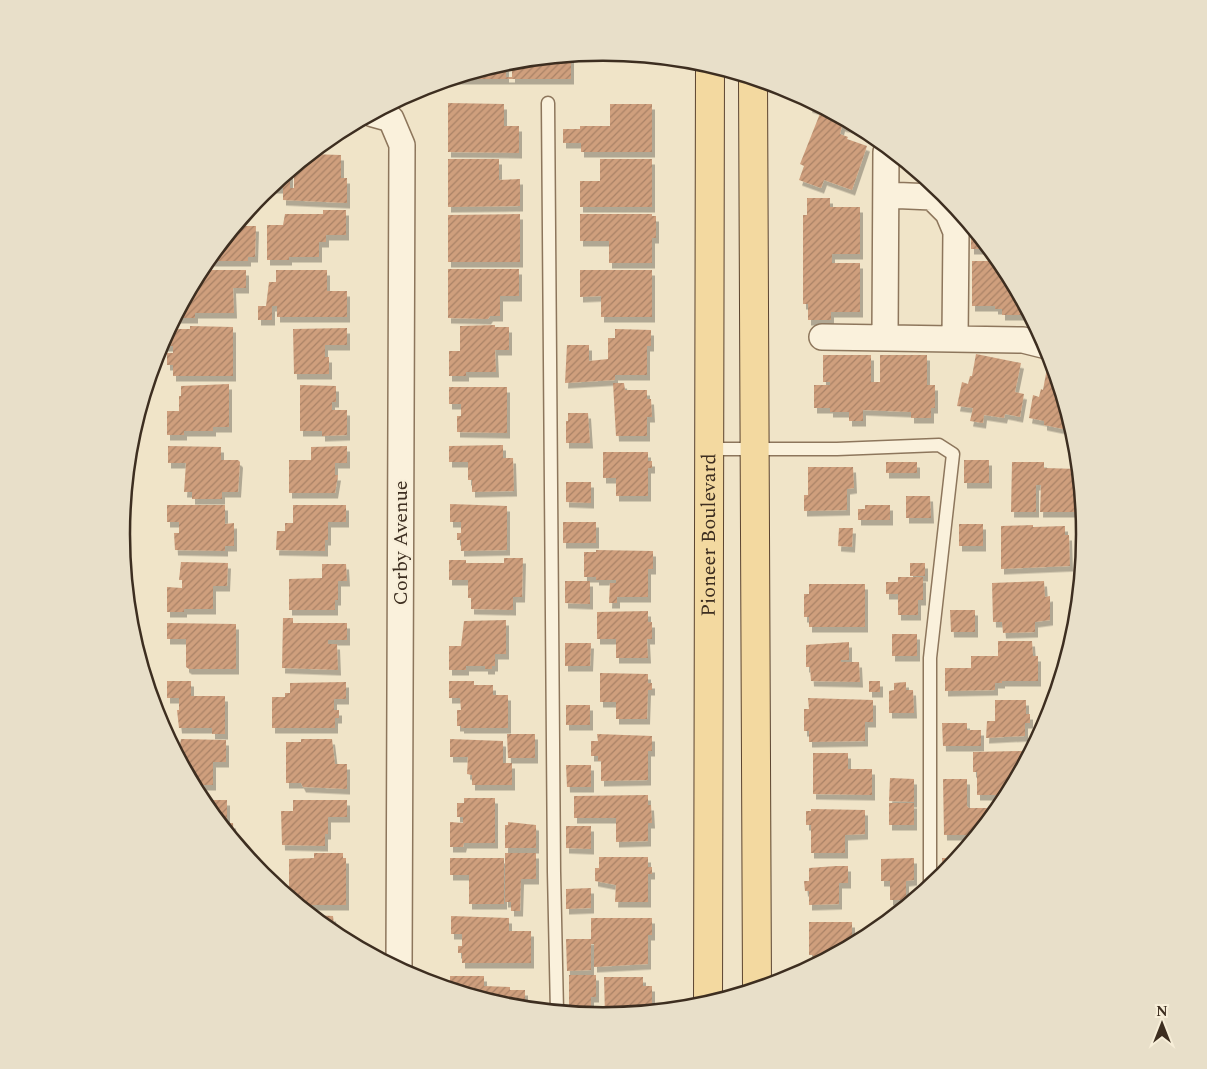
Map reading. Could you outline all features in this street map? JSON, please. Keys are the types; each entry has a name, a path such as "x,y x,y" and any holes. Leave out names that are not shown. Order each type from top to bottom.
{"main road":[{"name":"Pioneer Boulevard","path":"708,996 707,449 710,329 710,73"},
{"path":"753,85 757,983"}],"street":[{"name":"Corby Avenue","path":"382,116 402,145 398,961"},
{"path":"885,336 886,155"},
{"path":"886,195 932,197 948,213 956,232 955,338"},
{"path":"822,337 885,336 1023,340 1037,343"}],"lane":[{"path":"548,103 554,872 557,1005"},
{"path":"707,449 837,449 939,445 953,454 930,658 930,877"}],"building":[{"path":"571,62 571,79 474,79 506,71 506,77 512,77 512,70"},
{"path":"448,103 504,104 504,126 519,126 519,153 448,152"},
{"path":"610,104 652,104 652,152 581,152 581,143 563,143 563,129 580,129 580,126 610,126"},
{"path":"820,114 842,126 840,134 848,137 847,139 867,146 852,190 824,180 821,188 799,180 804,166 800,164"},
{"path":"322,154 341,155 341,178 347,178 347,203 283,200 282,188 290,180 290,188 294,188 294,176 315,159"},
{"path":"448,159 499,159 499,180 520,179 520,206 448,207"},
{"path":"600,159 652,159 652,207 580,207 580,181 600,181"},
{"path":"807,198 830,198 830,207 860,207 860,254 832,254 832,263 860,263 860,312 831,312 831,320 808,320 808,304 803,304 803,215 807,215"},
{"path":"323,210 346,210 346,235 326,235 326,242 319,242 319,257 289,257 289,260 267,260 267,225 283,225 285,214 323,214"},
{"path":"520,214 520,262 448,262 448,215"},
{"path":"580,214 652,214 652,216 656,216 656,238 652,238 652,263 609,263 609,241 580,241"},
{"path":"245,226 256,226 255,257 248,257 248,261 218,261"},
{"path":"971,236 981,249 971,249"},
{"path":"972,261 989,261 1022,315 1002,315 1002,309 995,309 995,306 972,306"},
{"path":"448,269 519,269 519,296 500,296 500,316 490,316 488,319 448,318"},
{"path":"211,270 246,270 246,288 233,288 234,313 195,313 195,318 183,318"},
{"path":"276,270 327,270 327,291 347,291 347,317 277,317 277,306 272,306 272,320 258,320 258,306 266,306 269,282 276,282"},
{"path":"580,270 652,270 652,317 601,317 601,296 580,297"},
{"path":"495,325 495,327 509,327 509,350 495,350 496,372 466,372 466,376 449,376 449,351 460,351 460,326"},
{"path":"190,326 233,327 233,376 173,376 173,365 167,365 167,353 173,353 173,346 169,346 177,329 190,329"},
{"path":"347,328 347,345 325,345 325,357 329,357 329,374 294,374 293,329"},
{"path":"615,329 651,330 651,346 647,346 647,375 615,375 615,380 565,383 567,345 589,345 589,361 608,359 608,338 615,338"},
{"path":"976,354 1021,363 1015,392 1024,394 1020,417 1005,414 1004,418 984,415 983,423 970,421 973,408 957,406 962,382 968,384 970,376 972,376"},
{"path":"823,355 871,355 871,382 880,382 880,355 927,355 927,385 935,385 935,408 931,408 931,418 911,418 911,412 863,410 863,421 849,421 849,412 830,412 830,408 814,408 814,385 830,385 830,382 823,382"},
{"path":"1047,369 1065,429 1044,425 1044,421 1029,418 1033,395 1039,397 1041,389 1043,390"},
{"path":"613,383 624,383 625,390 647,390 647,399 651,399 652,417 647,417 647,436 616,436"},
{"path":"229,384 229,427 213,427 213,431 184,431 184,435 167,435 167,411 179,411 181,386"},
{"path":"300,385 336,386 336,402 332,402 332,410 347,410 347,435 322,436 322,431 300,431"},
{"path":"449,387 507,387 507,433 457,432 457,416 461,416 461,404 449,404"},
{"path":"568,413 588,413 590,443 566,443"},
{"path":"503,445 503,458 513,458 514,491 472,492 472,480 468,480 468,462 449,462 449,446"},
{"path":"168,446 221,447 221,460 238,460 240,462 238,492 222,492 222,499 192,499 192,492 184,492 186,463 168,463"},
{"path":"347,446 347,463 335,463 335,475 338,475 335,493 289,493 289,460 311,460 311,447"},
{"path":"603,452 648,452 648,461 652,461 652,468 648,468 648,496 616,496 616,478 603,478"},
{"path":"964,460 989,460 989,483 964,483"},
{"path":"886,462 917,462 917,473 886,473"},
{"path":"1012,462 1044,462 1044,468 1072,469 1076,512 1040,512 1041,485 1036,485 1036,512 1011,512"},
{"path":"808,467 853,467 854,488 847,489 847,510 804,511 804,495 808,495"},
{"path":"566,482 591,482 591,503 566,502"},
{"path":"906,496 930,496 931,518 906,518"},
{"path":"450,504 507,506 507,550 461,551 461,540 457,540 457,533 461,533 461,522 450,522"},
{"path":"167,505 225,505 225,524 234,523 234,546 225,546 225,551 175,550 174,533 179,533 179,522 167,522"},
{"path":"293,505 346,505 346,522 328,522 328,540 325,540 325,551 276,550 277,531 285,531 285,523 293,523"},
{"path":"865,505 890,505 890,520 858,520 858,509 865,509"},
{"path":"563,522 596,522 596,543 563,543"},
{"path":"959,524 983,524 983,546 959,546"},
{"path":"1033,525 1033,527 1065,526 1065,535 1069,535 1070,566 1001,569 1001,526"},
{"path":"839,528 853,528 852,547 838,546"},
{"path":"596,550 653,551 653,569 648,569 648,597 617,597 617,603 609,603 610,583 616,583 616,580 596,580 596,577 584,577 584,552 596,552"},
{"path":"504,558 523,558 522,597 513,597 513,610 471,609 471,598 468,598 468,580 449,580 449,560 466,560 466,563 504,563"},
{"path":"181,562 228,563 227,586 213,586 213,609 184,609 184,612 167,612 167,587 182,588 182,580 179,580"},
{"path":"910,563 925,563 925,576 910,576"},
{"path":"322,564 346,564 347,581 338,581 338,600 335,600 335,610 289,610 289,579 322,578"},
{"path":"898,577 923,577 923,600 918,600 918,615 898,615 898,594 886,594 886,582 898,582"},
{"path":"565,581 590,581 590,604 565,603"},
{"path":"1044,581 1045,597 1050,596 1050,620 1035,622 1035,632 1003,633 1002,622 993,622 992,583"},
{"path":"809,584 865,584 865,627 809,627 809,617 804,617 804,594 809,594"},
{"path":"950,610 975,610 975,632 951,632"},
{"path":"648,611 648,622 652,622 652,639 647,639 648,658 616,658 616,639 597,639 597,612"},
{"path":"283,618 293,618 293,623 347,623 347,640 328,640 328,644 337,644 338,670 282,668"},
{"path":"506,620 506,654 495,654 495,666 492,666 492,669 485,669 485,666 466,666 466,670 449,670 449,646 461,646 464,621"},
{"path":"167,623 236,624 236,669 189,669 186,667 186,639 167,639"},
{"path":"892,634 917,634 917,656 892,656"},
{"path":"998,641 1032,641 1033,656 1038,656 1038,681 1002,681 1002,683 995,683 995,690 945,691 945,668 971,668 971,656 998,656"},
{"path":"849,642 849,660 841,660 841,662 859,662 860,682 811,681 810,667 806,667 806,645"},
{"path":"565,643 591,643 590,666 565,666"},
{"path":"600,673 648,674 648,683 652,683 652,690 648,690 647,719 616,719 616,702 600,702"},
{"path":"167,681 191,681 191,696 225,696 225,734 212,734 212,728 179,728 177,710 179,710 179,698 167,698"},
{"path":"449,681 474,681 474,685 493,685 493,695 508,695 508,728 461,728 461,726 457,726 457,710 461,710 460,698 449,698"},
{"path":"869,681 880,681 880,692 869,692"},
{"path":"346,682 346,699 334,699 334,710 339,710 339,718 335,718 335,728 272,728 272,697 285,697 285,693 290,693 290,683"},
{"path":"906,682 906,690 913,690 914,713 889,713 889,691 894,690 894,683"},
{"path":"808,698 873,700 873,722 865,722 865,741 809,742 809,731 804,731 804,709 809,709"},
{"path":"995,700 1026,700 1026,714 1030,714 1030,723 1025,723 1025,736 986,738 987,721 995,721"},
{"path":"566,705 590,705 590,725 566,725"},
{"path":"942,723 967,723 967,730 981,730 981,746 943,746"},
{"path":"507,734 535,734 535,758 508,758"},
{"path":"597,734 652,736 652,751 648,751 648,780 601,781 601,761 598,761 598,756 591,756 591,741 598,741"},
{"path":"181,739 226,740 226,762 213,762 213,785 203,785 180,746"},
{"path":"301,739 332,739 335,764 347,764 347,789 303,787 301,783 286,783 286,742 301,742"},
{"path":"450,739 503,741 503,763 512,763 512,785 472,785 472,775 467,774 468,757 450,757"},
{"path":"1023,751 1023,753 998,795 977,795 977,772 973,772 973,752"},
{"path":"813,753 848,753 848,769 872,769 872,795 813,794"},
{"path":"566,765 591,765 591,787 567,787"},
{"path":"890,778 914,779 914,802 889,801"},
{"path":"943,779 967,779 967,806 969,808 989,808 969,835 944,835"},
{"path":"648,795 648,805 651,805 652,823 648,823 648,841 616,842 616,818 574,818 574,796"},
{"path":"464,798 495,798 495,843 464,843 463,847 450,847 450,822 463,823 463,817 457,817 457,803 464,803"},
{"path":"212,800 227,800 227,822"},
{"path":"293,800 347,800 347,817 328,817 328,834 325,834 325,846 282,845 281,811 293,811"},
{"path":"889,803 914,803 914,825 889,825"},
{"path":"811,809 865,810 865,834 845,835 845,853 811,853 811,825 806,825 806,811 811,811"},
{"path":"508,822 536,825 536,848 505,848 505,825 508,825"},
{"path":"228,823 233,823 233,829"},
{"path":"566,826 591,826 591,849 566,848"},
{"path":"314,853 343,853 343,858 346,858 346,905 309,905 289,888 289,859 314,858"},
{"path":"505,853 536,853 536,879 521,879 520,911 511,911 511,902 505,902"},
{"path":"599,857 648,857 648,867 652,867 652,874 648,874 648,902 615,902 616,885 595,881 595,868 599,868"},
{"path":"450,858 504,858 504,904 469,904 469,875 450,875"},
{"path":"914,858 914,880 906,881 906,898 904,900 890,900 890,881 881,881 881,859"},
{"path":"942,858 948,858 942,864"},
{"path":"848,866 848,883 839,883 839,904 809,905 809,891 805,891 804,881 809,881 809,868"},
{"path":"591,888 591,908 566,909 566,889"},
{"path":"323,916 333,916 334,923"},
{"path":"451,916 509,918 509,931 531,931 531,963 462,963 462,953 458,953 458,946 462,946 462,934 451,934"},
{"path":"591,918 652,918 652,935 648,935 648,964 594,967 594,944 591,944 591,970 567,971 566,939 591,939"},
{"path":"809,922 852,922 852,937 813,959 813,955 809,955"},
{"path":"569,975 596,975 596,997 591,997 591,1008 569,1007"},
{"path":"450,976 484,976 484,986 510,987 510,990 525,990 525,1001 481,992 450,983"},
{"path":"604,977 643,977 643,986 652,986 652,1005 605,1008"}]}
